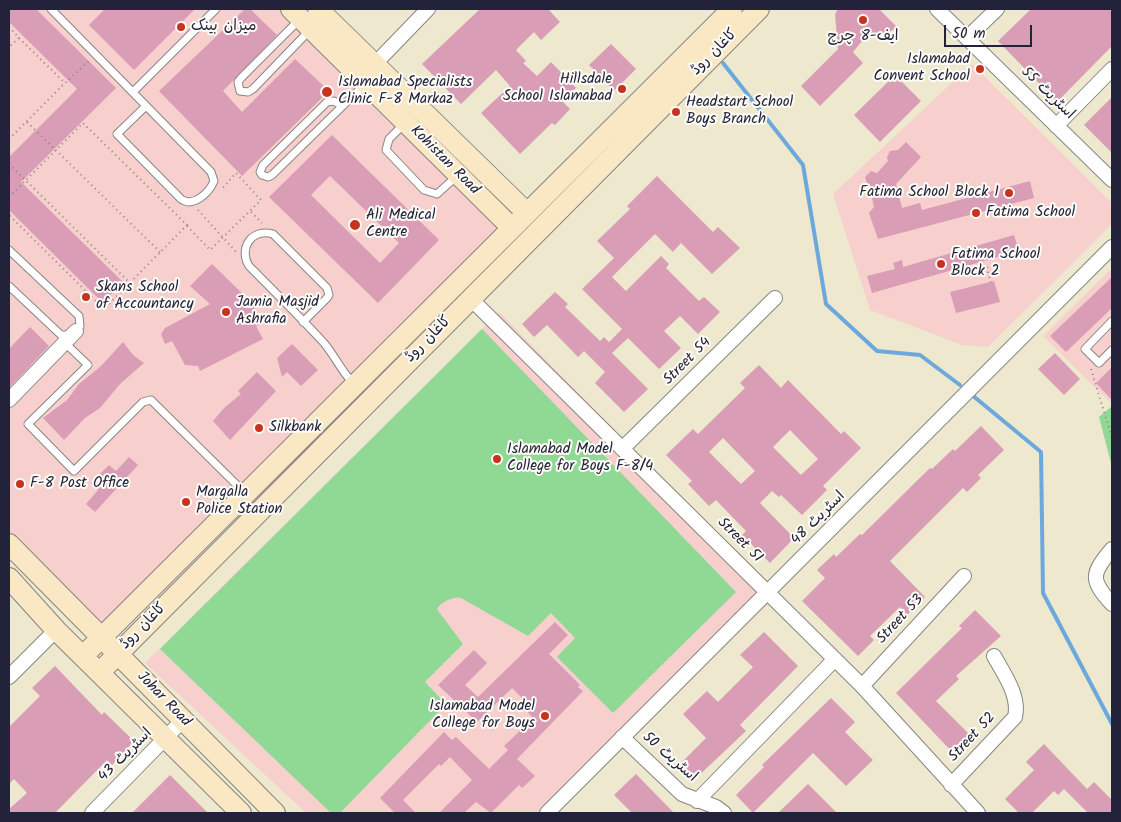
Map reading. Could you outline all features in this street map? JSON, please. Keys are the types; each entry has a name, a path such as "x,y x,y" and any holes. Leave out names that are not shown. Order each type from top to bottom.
{"street":[{"path":"367,75 428,9"},
{"name":"کاغان روڈ","path":"83,656 732,9"},
{"name":"کاغان روڈ","path":"100,672 758,9"},
{"name":"اسٹریٹ 55","path":"937,9 1112,180"},
{"path":"967,38 997,9"},
{"name":"Kohistan Road","path":"305,16 367,75 527,213"},
{"path":"1056,126 1112,69"},
{"name":"Kohistan Road","path":"367,75 405,122 512,228"},
{"name":"اسٹریٹ 48","path":"547,813 1112,247"},
{"name":"Street 51","path":"471,298 862,686 978,813"},
{"name":"Street 54","path":"622,449 775,298"},
{"path":"9,400 76,331"},
{"path":"353,387 366,404"},
{"name":"Johar Road","path":"9,544 275,813"},
{"path":"1112,549 1099,565 1095,575 1098,588 1112,604"},
{"path":"165,575 180,590"},
{"name":"Street 53","path":"862,686 964,576"},
{"name":"Johar Road","path":"9,578 56,630 241,813"},
{"path":"9,677 56,630"},
{"name":"Street 52","path":"951,785 1015,717 1017,708 1015,698 994,656"},
{"path":"697,800 835,659"},
{"name":"اسٹریٹ 43","path":"92,813 182,721"},
{"name":"اسٹریٹ 50","path":"622,737 667,782 682,794 716,807 724,813"}],"lane":[{"path":"52,9 96,54 132,92 146,106 213,176 212,186 191,203 181,199 117,134 146,106"},
{"path":"132,92 216,9"},
{"path":"305,16 253,89 248,92 240,91 238,82 242,77 305,16"},
{"path":"342,106 334,100 327,102 263,165 260,172 262,175 268,177 272,175 342,106 367,75"},
{"path":"405,122 389,139 386,150 424,190 432,194 441,192 458,175"},
{"path":"303,322 327,298 329,292 273,234 263,232 255,235 245,245 244,254 249,266 303,322 324,343 353,387"},
{"path":"9,250 79,316 80,326 71,335 61,335 9,286"},
{"path":"1112,322 1085,349 1099,363 1112,350"},
{"path":"65,343 88,365 28,424 74,471 143,402 151,400 246,494"}],"path":[{"path":"9,28 65,83"},
{"path":"9,48 19,38"},
{"path":"10,137 96,54"},
{"path":"27,122 160,252"},
{"path":"9,197 83,123 210,250 262,200 236,173 217,193"},
{"path":"9,164 130,283"},
{"path":"191,203 249,266"},
{"path":"198,211 204,205"},
{"path":"251,212 273,234"},
{"path":"9,215 104,309 186,225"},
{"path":"988,267 991,282"},
{"path":"1092,356 1091,370 1112,436"}],"shaded area":[{"path":"9,9 291,9 512,228 102,637 9,544"},
{"name":"Fatima School","path":"972,64 1112,203 1112,224 988,347 962,345 870,310 833,194"},
{"path":"1112,268 1112,404 1043,336"},
{"name":"Islamabad Model College for Boys F-8/4","path":"499,312 770,588 543,813 306,813 145,663"}],"green space":[{"name":"Islamabad Model College for Boys F-8/4","path":"482,329 736,592 613,713 557,657 575,638 551,613 528,636 461,598 445,602 437,609 463,644 425,682 446,704 340,813 331,813 160,649"},
{"path":"1112,406 1112,467 1099,417"}],"building":[{"path":"9,9 36,9 116,88 21,182 123,282 103,303 9,210 9,157 77,89 9,22"},
{"path":"105,9 195,9 134,70 89,25"},
{"path":"245,9 250,9 277,35 223,91 242,112 295,59 329,91 242,176 159,91"},
{"path":"480,9 548,9 560,22 541,40 534,32 516,50 526,61 523,63 537,76 551,62 576,88 562,101 570,109 555,125 552,123 520,154 481,113 510,86 496,70 461,104 422,64"},
{"path":"838,9 879,9 897,27 888,33 886,31 883,34 881,33 869,38 866,42 862,41 853,52 863,63 820,106 801,86 838,49 835,14"},
{"path":"1031,9 1109,9 1112,12 1112,46 1057,102 998,41"},
{"path":"611,44 636,69 614,91 589,65"},
{"path":"895,75 921,101 880,142 854,115"},
{"path":"1112,97 1112,153 1084,125"},
{"path":"332,135 439,240 378,303 269,197","holes":["330,176 399,243 380,263 311,195"]},
{"name":"Fatima School Block 1","path":"906,142 921,157 896,184 902,208 920,203 922,210 1030,181 1034,198 878,239 869,213 874,207 872,198 862,188 867,183 865,177 871,171 877,173 888,161 887,157 890,151 898,150"},
{"path":"657,176 713,232 718,227 740,248 712,274 681,243 673,252 655,234 612,277 626,291 661,256 669,264 666,268 699,301 704,297 720,312 698,334 680,316 664,331 681,348 659,369 628,338 612,353 648,389 624,412 595,383 605,372 584,351 578,357 547,325 534,337 522,324 555,292 568,304 565,307 600,341 604,337 609,342 622,329 582,289 614,258 597,241 630,209 627,206"},
{"name":"Fatima School Block 2","path":"1014,235 1019,251 872,293 867,276 895,269 893,263 902,260 903,267"},
{"name":"Jamia Masjid Ashrafia","path":"212,264 250,301 264,323 256,326 263,339 200,371 198,366 185,365 172,341 165,344 161,334 165,328 210,304 190,286"},
{"path":"1112,277 1112,308 1066,352 1050,336"},
{"path":"994,281 1000,302 956,313 950,292"},
{"path":"30,327 49,346 9,388 9,349"},
{"path":"123,342 133,355 144,363 120,384 100,408 85,418 64,440 43,418 67,400 79,384 101,366"},
{"path":"292,344 318,370 301,386 287,372 282,377 277,358"},
{"path":"1055,353 1080,379 1064,395 1038,369"},
{"path":"759,365 781,388 788,380 841,434 844,431 861,448 823,486 827,490 802,515 781,495 779,497 772,491 760,503 794,538 770,563 742,535 746,531 716,500 709,506 688,484 692,481 666,455 693,429 698,434 745,388 740,383","holes":["790,430 818,459 801,475 773,447","723,438 755,471 741,484 709,452"]},
{"path":"1112,367 1112,400 1096,383"},
{"path":"257,372 276,391 230,440 213,421 224,408 241,394 238,391"},
{"path":"981,426 1004,450 978,475 981,478 967,492 963,488 890,561 925,597 907,615 900,607 870,636 874,640 858,656 802,601 825,578 817,570 834,554 836,557 860,534 862,535 930,468 932,469 953,449 955,451"},
{"path":"129,457 138,465 95,512 86,504 98,490 91,483 109,465 116,471"},
{"path":"975,610 1001,636 956,676 959,679 936,701 975,740 957,757 896,693 962,628 959,626"},
{"name":"Islamabad Model College for Boys","path":"555,622 568,635 549,654 580,685 578,687 583,691 517,759 535,776 522,788 519,785 491,813 476,802 464,813 439,813 472,780 450,757 441,766 439,764 403,800 416,813 395,813 380,798 444,732 452,740 456,737 489,769 508,750 504,746 533,718 525,709 529,705 512,688 477,722 438,685 474,650 487,663 465,685 478,697"},
{"path":"764,632 798,666 740,725 746,731 693,781 678,766 706,738 683,714 707,691 718,702 753,667 740,655"},
{"path":"55,666 102,715 104,712 134,741 112,765 107,760 55,813 9,813 9,809 27,793 14,779 9,784 9,727 40,696 32,688"},
{"path":"831,698 855,722 845,732 873,760 846,786 813,753 753,813 736,795 764,767 762,765"},
{"path":"1044,744 1087,789 1094,782 1112,800 1112,813 1088,813 1064,789 1058,795 1054,791 1032,813 1019,813 1005,799 1034,770 1026,762"},
{"path":"636,774 674,813 632,813 614,795"},
{"path":"170,775 208,813 132,813"},
{"path":"808,784 837,813 778,813"}],"waterway":[{"path":"723,63 803,165 826,304 877,351 920,355 960,385"},
{"path":"972,395 1041,452 1043,593 1112,724"}],"place":[{"name":"ایف-8 چرچ","path":"863,20"},
{"name":"میزان بینک","path":"181,27"},
{"name":"Islamabad Convent School","path":"980,69"},
{"name":"Hillsdale School Islamabad","path":"622,89"},
{"name":"Islamabad Specialists Clinic F-8 Markaz","path":"327,92"},
{"name":"Headstart School Boys Branch","path":"676,112"},
{"name":"Fatima School Block 1","path":"1009,193"},
{"name":"Fatima School","path":"976,213"},
{"name":"Ali Medical Centre","path":"355,225"},
{"name":"Fatima School Block 2","path":"941,264"},
{"name":"Skans School of Accountancy","path":"86,297"},
{"name":"Jamia Masjid Ashrafia","path":"226,312"},
{"name":"Silkbank","path":"259,428"},
{"name":"Islamabad Model College for Boys F-8/4","path":"497,459"},
{"name":"F-8 Post Office","path":"20,484"},
{"name":"Margalla Police Station","path":"186,502"},
{"name":"Islamabad Model College for Boys","path":"545,716"}]}
